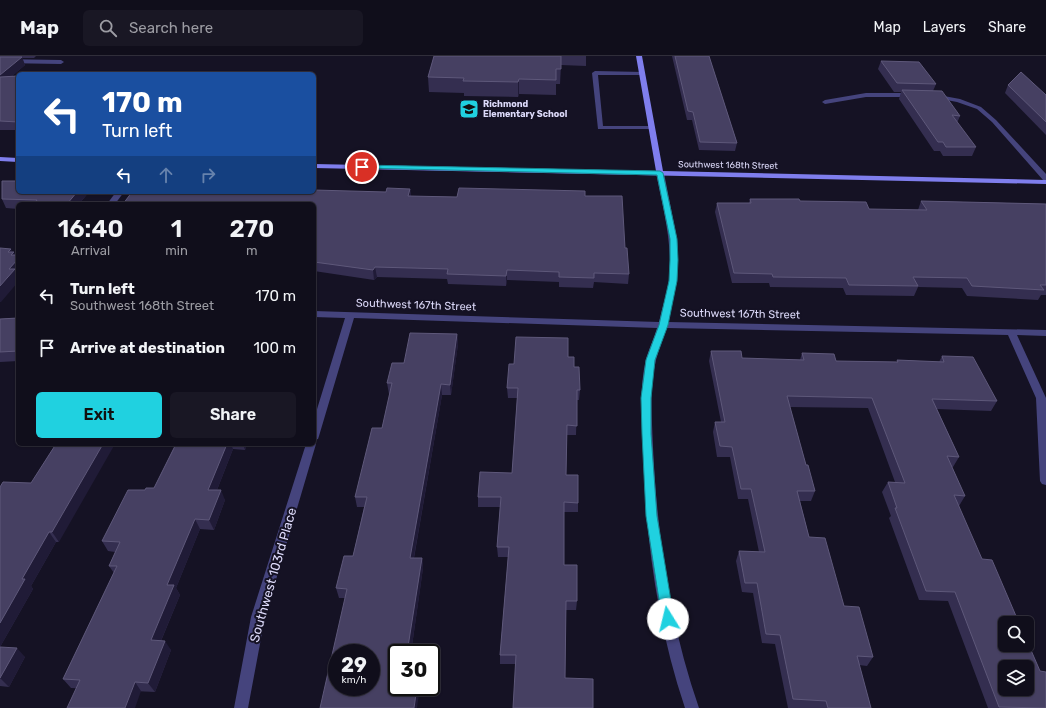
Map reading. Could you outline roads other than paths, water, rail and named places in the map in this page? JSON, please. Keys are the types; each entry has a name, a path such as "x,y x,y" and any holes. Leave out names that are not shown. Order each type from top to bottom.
{"street":[{"path":"639,56 660,173 674,239 673,281 663,325 651,360 646,398 646,434 652,516 670,634 683,682 692,708"},
{"path":"0,60 61,62"},
{"path":"642,73 595,73 600,128 652,128"},
{"path":"826,102 866,95 922,96 948,98 974,105 987,114 1046,178"},
{"path":"0,159 16,160"},
{"name":"Southwest 168th Street","path":"316,166 1046,182"},
{"name":"Southwest 167th Street","path":"316,314 663,325 1046,333"},
{"path":"316,429 351,314"},
{"path":"1010,332 1041,398 1046,481"},
{"name":"Southwest 103rd Place","path":"241,708 258,617 310,446"}],"place":[{"name":"Richmond Elementary School","path":"469,109"}]}
